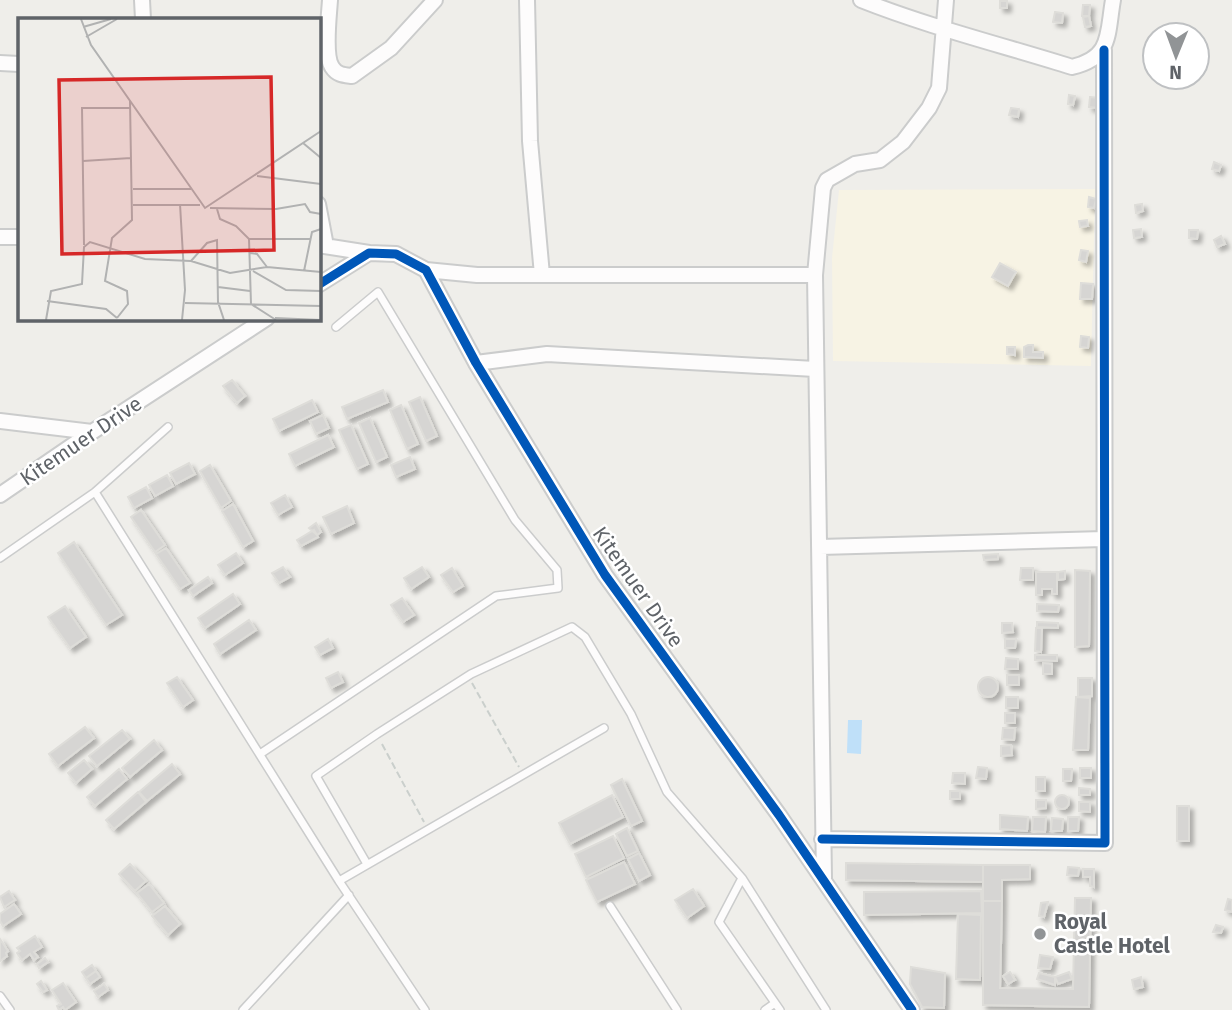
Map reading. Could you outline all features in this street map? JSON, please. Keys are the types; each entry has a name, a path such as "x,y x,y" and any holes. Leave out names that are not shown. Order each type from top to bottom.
{"street":[{"path":"142,0 143,18"},
{"path":"330,0 331,66 339,74 352,76 391,48 435,0"},
{"path":"527,0 530,141 542,275"},
{"path":"861,0 906,18 1072,66 1089,63 1104,50"},
{"path":"824,879 815,275 825,182 855,164 880,160 913,131 929,108 939,88 946,0"},
{"path":"822,839 1105,843 1104,50 1113,0"},
{"path":"0,64 18,64"},
{"path":"320,225 322,246 396,254 426,270 477,275 815,275"},
{"path":"0,237 18,237"},
{"path":"320,284 369,253"},
{"name":"Kitemuer Drive","path":"426,270 476,363 605,575 824,879 912,1010"},
{"name":"Kitemuer Drive","path":"0,495 264,320"},
{"path":"476,363 547,354 815,369"},
{"path":"0,421 92,432"},
{"path":"820,547 1103,539"}],"lane":[{"path":"260,754 496,596 558,588 557,570 515,520 378,292 336,327"},
{"path":"0,558 95,492 168,427"},
{"path":"95,492 338,881 425,1010"},
{"path":"367,864 316,776 468,676 572,627 585,638 631,714 667,792 742,878 826,1010"},
{"path":"338,881 604,728"},
{"path":"742,878 719,922 777,1006 765,1010"},
{"path":"243,1010 349,895"},
{"path":"610,906 673,1008"},
{"path":"0,996 10,1010"}],"path":[{"path":"468,676 523,774"},
{"path":"377,734 428,829"}],"shaded area":[{"path":"1095,189 1091,366 833,361 832,258 839,190"}],"water":[{"path":"848,720 862,720 861,754 847,753"}],"building":[{"path":"1000,1 1007,1 1007,8 1000,8"},
{"path":"1083,5 1090,5 1089,16 1082,16"},
{"path":"1055,12 1063,13 1062,23 1053,22"},
{"path":"1089,16 1091,26 1085,27 1083,17"},
{"path":"1069,95 1075,96 1073,105 1068,104"},
{"path":"1090,97 1099,98 1098,108 1089,107"},
{"path":"1011,108 1019,109 1018,117 1009,115"},
{"path":"1214,162 1221,165 1219,171 1212,169"},
{"path":"1089,197 1096,199 1094,208 1088,207"},
{"path":"1142,204 1143,211 1136,213 1135,205"},
{"path":"1087,220 1088,226 1080,227 1079,221"},
{"path":"1141,229 1142,237 1134,238 1133,230"},
{"path":"1189,230 1198,230 1197,239 1189,238"},
{"path":"1221,236 1225,244 1217,247 1214,240"},
{"path":"1081,250 1088,251 1086,262 1079,260"},
{"path":"1000,263 1016,272 1008,286 992,277"},
{"path":"1081,283 1093,284 1092,299 1080,299"},
{"path":"1081,336 1089,337 1088,348 1080,347"},
{"path":"1033,345 1033,352 1043,352 1043,358 1024,357 1024,347"},
{"path":"1007,347 1015,347 1015,355 1007,354"},
{"path":"232,380 245,396 237,403 223,386"},
{"path":"383,390 388,402 347,419 342,407"},
{"path":"420,397 437,436 426,441 409,402"},
{"path":"312,400 318,412 279,431 273,419"},
{"path":"401,405 418,444 407,449 390,410"},
{"path":"323,415 329,428 316,434 310,421"},
{"path":"370,418 387,457 376,462 359,423"},
{"path":"351,425 368,464 357,469 339,430"},
{"path":"328,435 334,447 295,466 289,454"},
{"path":"410,457 415,469 396,477 391,465"},
{"path":"189,463 195,474 176,484 170,473"},
{"path":"210,465 231,501 221,508 200,471"},
{"path":"167,475 173,486 155,496 149,485"},
{"path":"146,487 152,498 134,508 128,497"},
{"path":"285,495 292,507 278,515 271,503"},
{"path":"233,504 253,541 243,547 222,511"},
{"path":"347,506 354,523 331,534 323,517"},
{"path":"141,510 165,545 155,552 131,517"},
{"path":"316,523 321,532 317,535 309,528"},
{"path":"314,530 318,537 301,546 297,540"},
{"path":"74,542 122,615 106,625 58,553"},
{"path":"166,548 190,583 180,589 156,554"},
{"path":"236,553 243,563 225,575 218,565"},
{"path":"998,554 998,559 984,560 983,555"},
{"path":"283,567 290,577 279,583 272,573"},
{"path":"422,567 429,577 411,589 404,578"},
{"path":"452,568 463,586 453,592 441,575"},
{"path":"1021,568 1033,568 1033,580 1020,580"},
{"path":"1075,570 1090,571 1089,646 1075,647"},
{"path":"1065,571 1065,579 1058,580 1058,572"},
{"path":"1036,572 1057,572 1057,594 1052,594 1052,589 1042,589 1042,595 1036,595"},
{"path":"208,577 212,583 193,596 189,590"},
{"path":"233,594 240,604 205,628 198,618"},
{"path":"402,598 414,615 403,622 391,605"},
{"path":"1037,604 1059,605 1058,612 1037,611"},
{"path":"65,606 86,637 70,648 48,617"},
{"path":"249,620 256,630 220,654 214,644"},
{"path":"1037,622 1058,623 1058,628 1037,627"},
{"path":"1002,623 1012,623 1013,632 1002,633"},
{"path":"1036,628 1042,628 1041,652 1035,651"},
{"path":"328,639 333,648 320,655 315,647"},
{"path":"1005,639 1016,639 1015,648 1005,648"},
{"path":"1035,655 1057,655 1057,661 1035,660"},
{"path":"1006,658 1018,659 1018,669 1005,669"},
{"path":"1043,663 1052,664 1052,674 1043,674"},
{"path":"338,672 343,682 331,688 326,678"},
{"path":"1007,675 1019,675 1019,685 1007,685"},
{"path":"177,677 193,700 183,707 167,683"},
{"path":"988,677 995,680 998,687 995,694 988,697 981,694 978,687 981,680"},
{"path":"1078,678 1092,678 1092,696 1078,697"},
{"path":"1006,697 1018,697 1018,708 1006,708"},
{"path":"1076,697 1090,698 1088,750 1073,750"},
{"path":"1005,713 1015,713 1015,723 1005,723"},
{"path":"85,727 94,738 58,766 49,754"},
{"path":"1003,728 1015,728 1014,740 1002,739"},
{"path":"122,730 130,739 97,766 89,756"},
{"path":"154,740 162,750 130,777 122,768"},
{"path":"1011,745 1012,755 1001,756 1001,746"},
{"path":"84,760 92,769 76,783 68,773"},
{"path":"172,764 180,774 147,801 139,792"},
{"path":"978,767 987,768 986,779 976,778"},
{"path":"1080,768 1091,768 1091,778 1080,778"},
{"path":"119,769 127,779 95,806 87,797"},
{"path":"1063,769 1072,769 1071,781 1063,781"},
{"path":"953,773 965,773 965,784 952,783"},
{"path":"1036,777 1045,777 1045,791 1036,791"},
{"path":"622,779 642,821 631,826 611,785"},
{"path":"1079,788 1090,789 1090,795 1079,795"},
{"path":"950,791 960,791 960,799 950,799"},
{"path":"138,792 146,802 114,829 106,820"},
{"path":"612,795 623,817 570,844 559,823"},
{"path":"1062,795 1067,797 1067,807 1062,809 1057,807 1055,802 1057,797"},
{"path":"1036,800 1046,800 1046,808 1036,809"},
{"path":"1079,802 1090,802 1090,812 1079,811"},
{"path":"1177,806 1189,806 1189,841 1177,841"},
{"path":"1000,815 1028,817 1027,831 1000,829"},
{"path":"1033,817 1046,817 1045,832 1032,831"},
{"path":"1068,817 1079,817 1078,831 1068,831"},
{"path":"1052,818 1063,819 1062,831 1051,831"},
{"path":"627,828 638,851 627,856 616,834"},
{"path":"613,836 624,858 586,877 575,854"},
{"path":"639,853 650,875 639,881 628,859"},
{"path":"624,862 635,884 597,902 586,880"},
{"path":"846,863 983,865 983,882 846,880"},
{"path":"130,864 146,881 135,891 119,874"},
{"path":"983,865 1030,865 1030,879 1002,880 1002,901 983,901"},
{"path":"1068,867 1079,868 1078,876 1067,875"},
{"path":"1083,869 1094,869 1094,887 1090,886 1090,877 1083,877"},
{"path":"149,884 164,903 152,912 137,893"},
{"path":"693,889 704,906 687,918 675,900"},
{"path":"9,891 15,900 4,907 0,897"},
{"path":"981,891 982,913 864,915 864,892"},
{"path":"1075,898 1091,898 1089,1007 983,1005 983,901 1002,901 1000,988 1073,989"},
{"path":"1228,899 1232,900 1232,912 1225,910"},
{"path":"1048,902 1044,917 1039,916 1041,903"},
{"path":"14,904 21,914 3,926 0,914"},
{"path":"165,906 180,924 168,935 152,916"},
{"path":"958,914 981,915 980,980 956,979"},
{"path":"1216,925 1223,927 1221,933 1213,932"},
{"path":"35,936 42,947 34,952 38,957 34,960 30,954 22,960 17,948"},
{"path":"0,939 8,951 7,956 0,961"},
{"path":"1040,955 1053,957 1050,969 1038,968"},
{"path":"45,958 48,962 39,968 37,964"},
{"path":"92,965 96,971 86,978 82,972"},
{"path":"911,967 945,973 944,1008 922,1007 910,984"},
{"path":"96,971 100,977 90,984 86,978"},
{"path":"1010,972 1015,980 1008,984 1003,976"},
{"path":"1069,972 1072,979 1058,984 1055,977"},
{"path":"1039,973 1055,977 1055,985 1037,979"},
{"path":"1141,977 1143,987 1134,989 1132,980"},
{"path":"41,981 47,990 43,992 37,984"},
{"path":"63,983 76,1002 65,1010 63,1007 59,1010 57,1006 61,1004 52,990"},
{"path":"104,984 108,990 98,997 94,991"}],"cycle path":[{"path":"822,839 1105,843 1104,50"},
{"path":"320,284 369,253 396,254 426,270 476,363 605,575 779,815 912,1010"}],"place":[{"name":"Royal Castle Hotel","path":"1040,934"}]}
